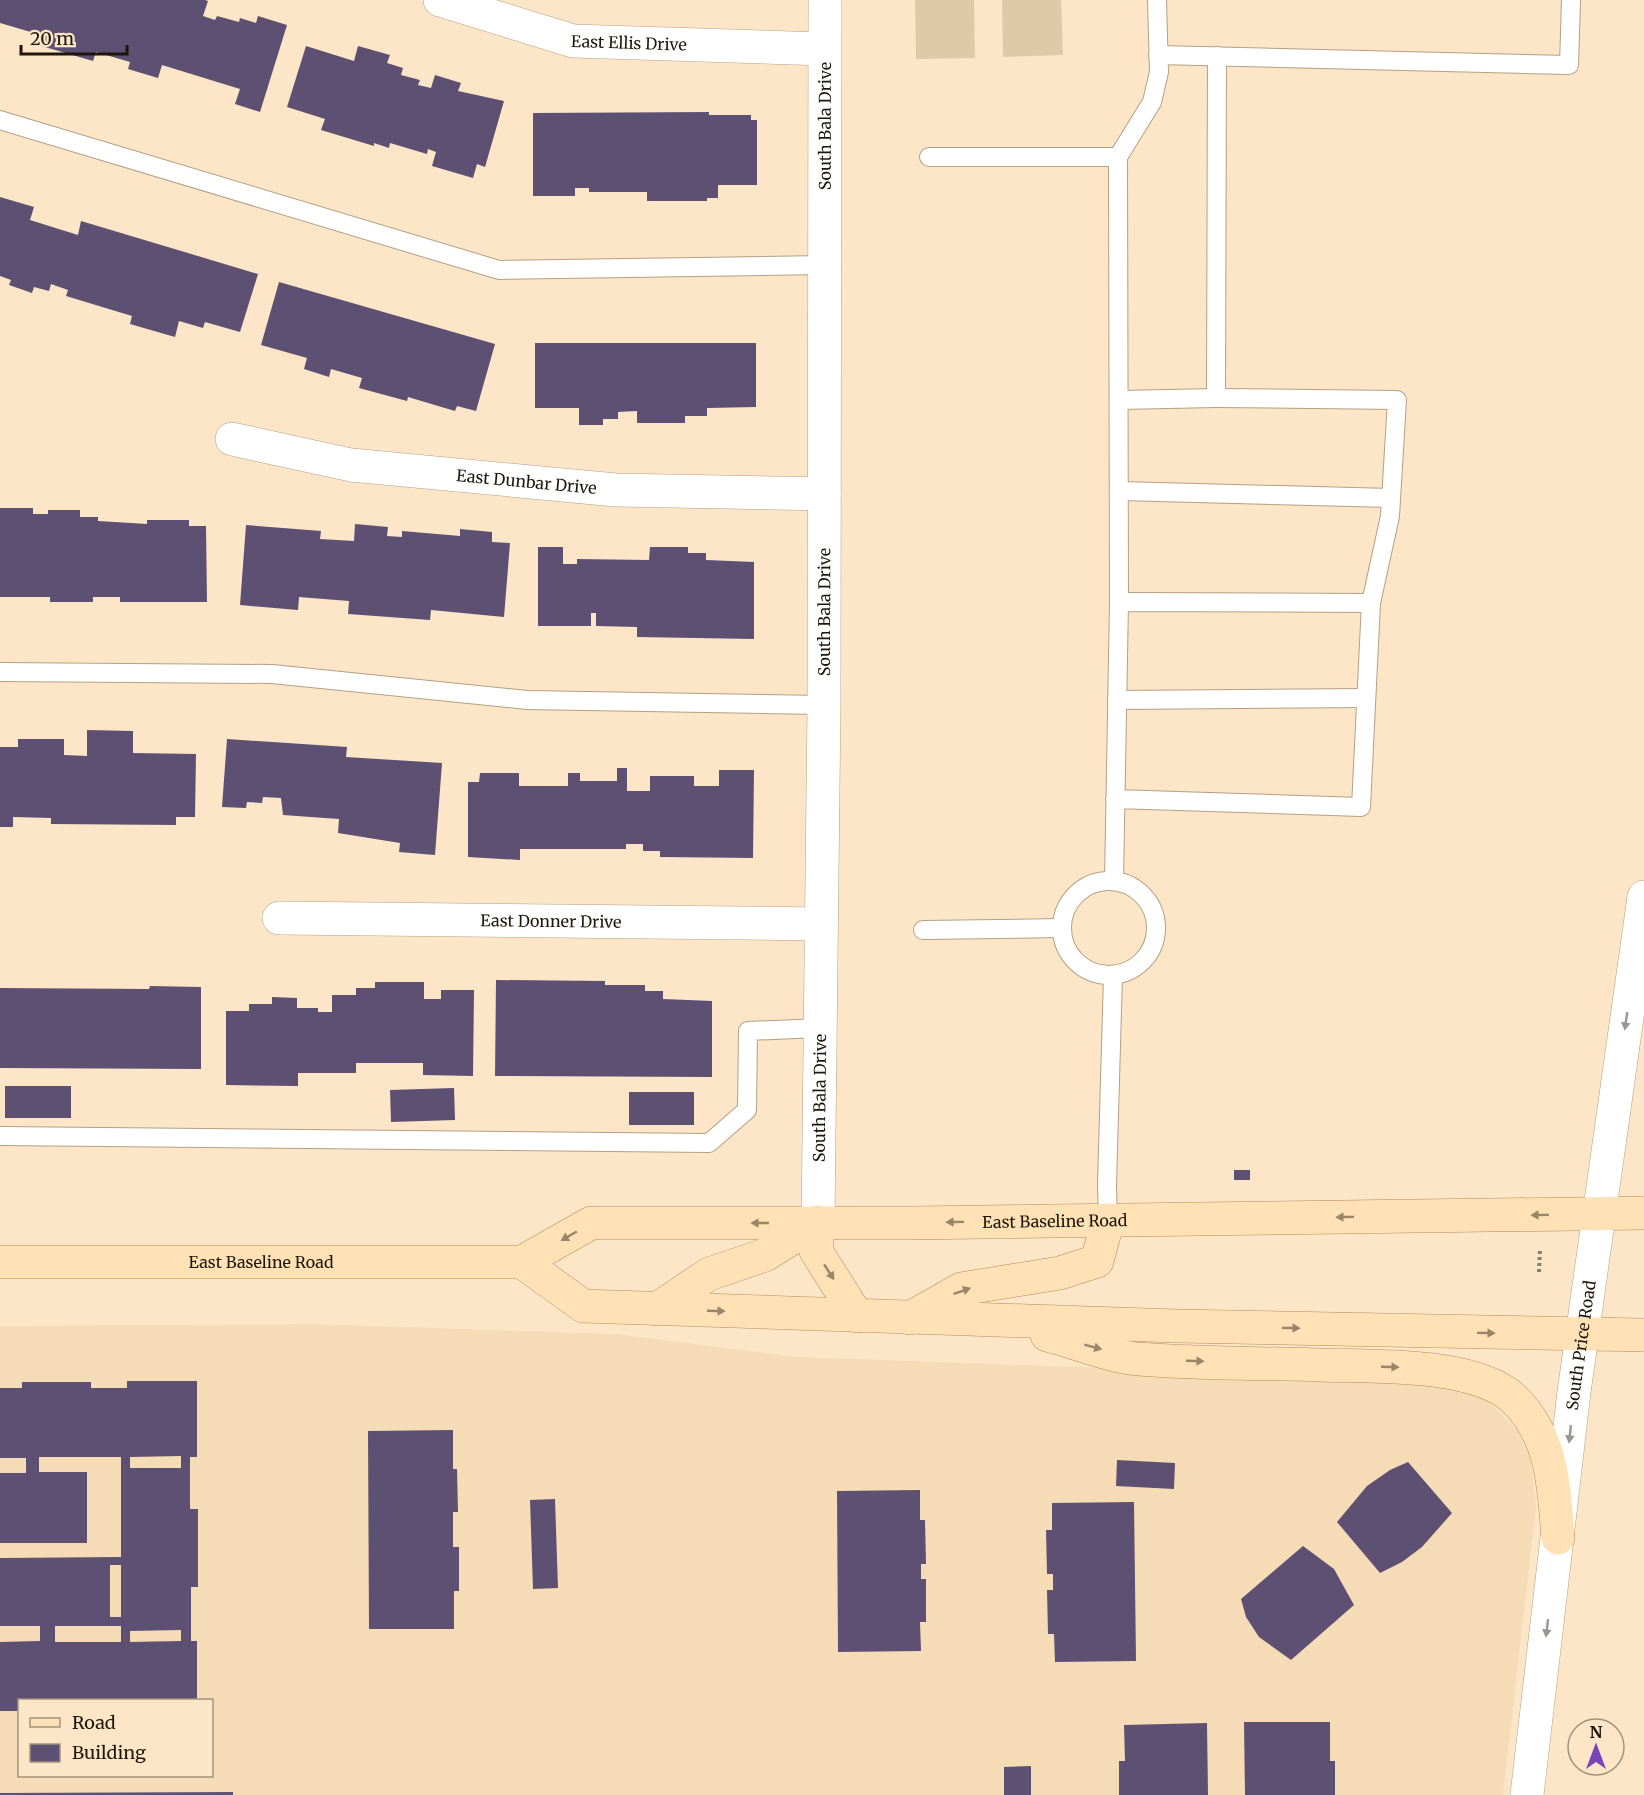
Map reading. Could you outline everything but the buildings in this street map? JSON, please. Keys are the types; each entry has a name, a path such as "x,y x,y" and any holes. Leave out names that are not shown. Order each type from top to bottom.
{"main road":[{"name":"East Baseline Road","path":"0,1262 522,1262 591,1223 1108,1220 1644,1213"},
{"path":"910,1318 961,1289 1060,1273 1097,1261 1108,1220"},
{"path":"657,1309 709,1275 765,1255 818,1222"},
{"path":"818,1222 816,1251 857,1317"},
{"path":"522,1262 583,1306 996,1321 1643,1335"},
{"path":"996,1321 1136,1359 1410,1367 1462,1376 1494,1386 1513,1399 1543,1437 1555,1495 1558,1538"}],"street":[{"name":"East Ellis Drive","path":"440,0 573,41 824,49"},
{"name":"South Bala Drive","path":"818,1222 824,705 825,0"},
{"name":"East Dunbar Drive","path":"232,439 351,465 592,488 824,494"},
{"name":"South Price Road","path":"1527,1795 1583,1335 1644,897"},
{"name":"East Donner Drive","path":"279,918 821,924"}],"lane":[{"path":"1114,881 1120,491 1118,157 1152,102 1159,72 1157,0"},
{"path":"1158,55 1569,65 1571,0"},
{"path":"1216,398 1217,57"},
{"path":"0,120 499,270 824,265"},
{"path":"929,157 1118,157"},
{"path":"1115,800 1361,807 1371,603 1390,516 1397,400 1216,398 1120,400"},
{"path":"1120,491 1391,498"},
{"path":"1119,603 1371,603"},
{"path":"0,672 272,674 527,699 824,705"},
{"path":"1117,700 1366,698"},
{"path":"1114,881 1129,885 1142,894 1151,906 1156,920 1156,936 1151,950 1142,963 1129,971 1113,975 1097,974 1083,968 1072,957 1064,943 1062,928 1065,912 1072,898 1084,888 1098,882 1114,881"},
{"path":"923,930 1062,928"},
{"path":"1108,1220 1113,975"},
{"path":"0,1136 709,1143 747,1110 748,1031 820,1028"}],"path":[{"path":"1539,1272 1540,1247"}],"shaded area":[{"path":"915,0 974,0 975,58 916,59"},
{"path":"1002,0 1061,0 1063,55 1003,57"},
{"path":"313,1324 616,1334 797,1357 1423,1379 1484,1396 1519,1433 1531,1462 1536,1507 1503,1795 0,1795 0,1326"}]}
